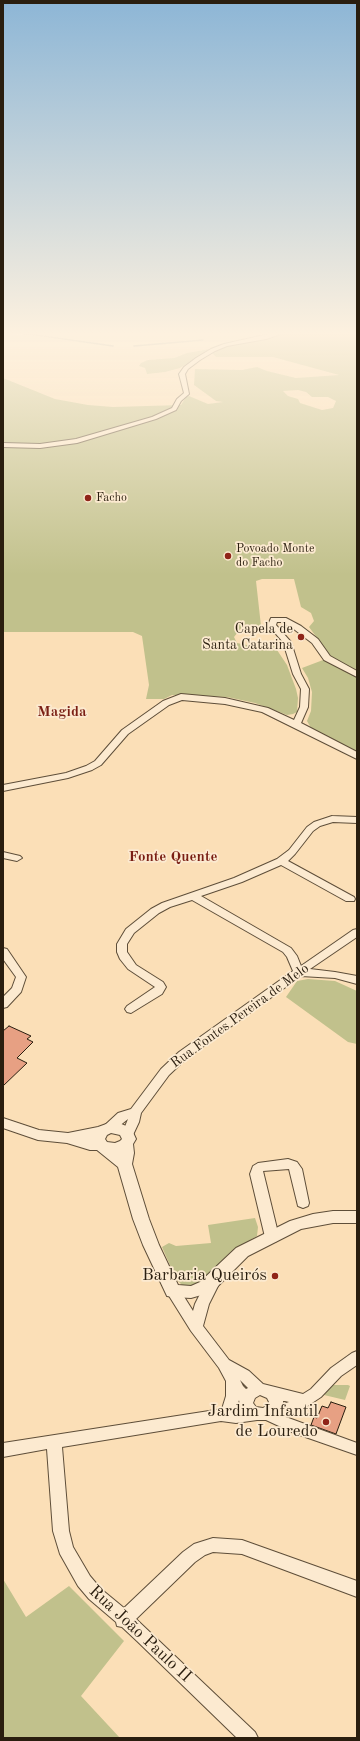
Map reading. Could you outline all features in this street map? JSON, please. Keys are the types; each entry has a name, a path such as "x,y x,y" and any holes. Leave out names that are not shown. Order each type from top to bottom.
{"street":[{"path":"3,445 40,446 77,441 161,416 168,412"},
{"path":"296,724 304,707 305,689 297,674 287,642 282,634 272,625 272,621 276,619 290,623 311,637 327,658 357,674"},
{"path":"3,788 60,777 89,768 98,763 125,732 166,703 176,698 191,697 241,704 265,710 296,724 357,756"},
{"path":"131,1009 158,991 161,987 159,984 132,967 125,959 122,952 122,944 130,931 155,911 166,905 238,880 281,861 292,852 307,832 317,824 338,818 357,820"},
{"path":"3,855 17,858"},
{"path":"281,861 350,899"},
{"path":"193,896 287,950 292,956 296,968 300,972 357,980"},
{"name":"Rua Fontes Pereira de Melo","path":"104,1138 115,1121 134,1112 165,1072 183,1056 237,1015 357,932"},
{"path":"3,951 21,975 21,979 17,989 3,1004"},
{"name":"Rua Fontes Pereira de Melo","path":"134,1112 133,1122 127,1139 125,1164 141,1219 151,1245 173,1291 196,1327 224,1364 238,1390 258,1407"},
{"path":"3,1123 38,1135 68,1138 90,1145 119,1128 127,1139 116,1149 104,1138"},
{"path":"104,1138 118,1160 125,1164"},
{"path":"272,1237 256,1174 257,1169 262,1166 293,1165 296,1169 303,1203"},
{"path":"196,1327 202,1304 212,1284 242,1252 296,1225 312,1220 333,1217 357,1217"},
{"path":"173,1291 200,1291 212,1284"},
{"path":"258,1407 285,1410 302,1403 316,1393 336,1372 357,1357"},
{"name":"Rua Fontes Pereira de Melo","path":"224,1364 244,1375 259,1389"},
{"path":"225,1413 233,1396 233,1382"},
{"path":"302,1403 285,1395 273,1394 269,1391 259,1389 251,1391 258,1407 279,1421 357,1449"},
{"path":"3,1450 225,1413 236,1417 258,1407 276,1402 273,1394"},
{"path":"299,1429 296,1424 302,1403"},
{"name":"Rua João Paulo II","path":"54,1442 61,1531 66,1549 84,1581 95,1594 143,1636 249,1738"},
{"path":"123,1620 189,1556 200,1549 213,1545 242,1547 357,1589"}],"green space":[{"path":"3,412 357,412 357,752 311,728 307,721 311,711 312,692 308,678 302,668 331,657 309,627 314,621 311,613 301,607 294,579 262,579 256,581 261,626 242,627 234,637 237,643 247,645 273,644 287,665 296,689 298,698 297,712 293,714 287,715 255,703 227,697 172,695 164,699 146,699 149,685 142,636 133,632 3,632"},
{"path":"308,979 335,981 357,991 357,1044 348,1042 286,997 297,981"},
{"path":"255,1218 258,1227 257,1236 236,1249 197,1286 183,1286 176,1279 162,1247 169,1243 176,1246 211,1243 208,1225"},
{"path":"331,1385 350,1386 345,1400 324,1395"},
{"path":"3,1579 26,1617 69,1586 124,1641 81,1696 120,1738 3,1738"}],"building":[{"path":"9,1026 31,1036 27,1039 33,1042 17,1058 27,1063 3,1086 3,1031"},
{"name":"Jardim Infantil de Louredo","path":"331,1402 346,1407 336,1434 311,1425 314,1417 317,1418 322,1406 328,1408"}],"place":[{"name":"Facho","path":"88,498"},
{"name":"Povoado Monte do Facho","path":"228,556"},
{"name":"Capela de Santa Catarina","path":"301,637"},
{"name":"Barbaria Queirós","path":"275,1276"},
{"name":"Jardim Infantil de Louredo","path":"326,1422"}],"district":[{"name":"Magida","path":"62,712"},
{"name":"Fonte Quente","path":"173,857"}]}
